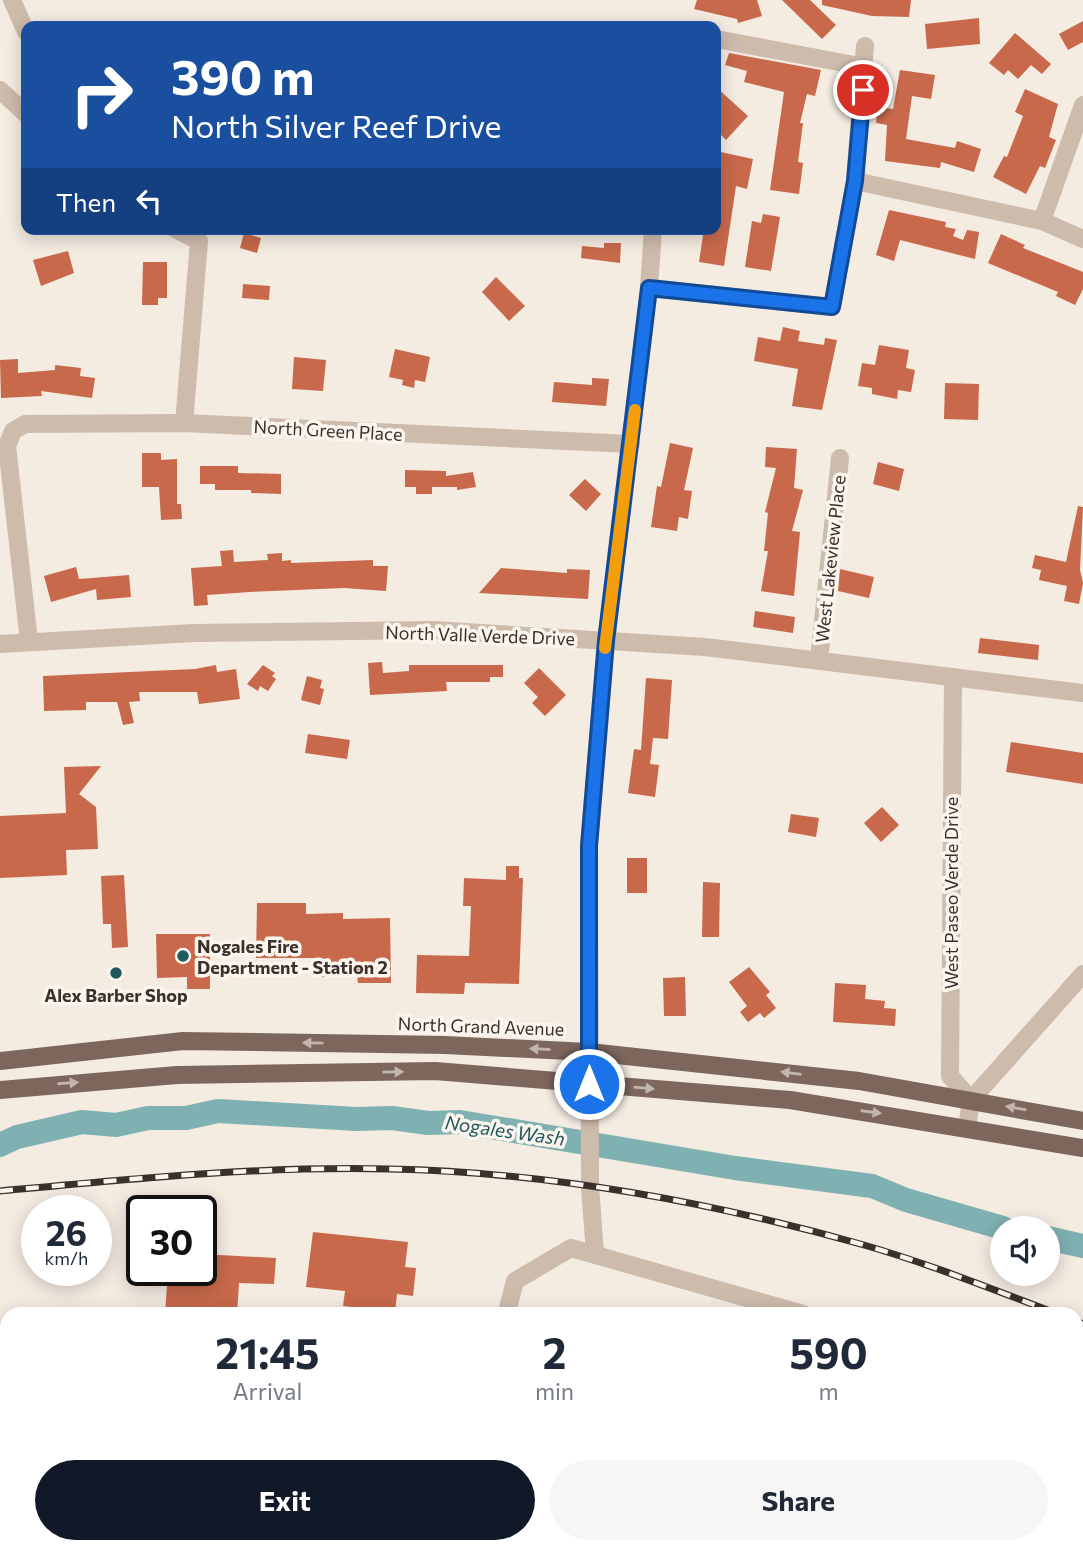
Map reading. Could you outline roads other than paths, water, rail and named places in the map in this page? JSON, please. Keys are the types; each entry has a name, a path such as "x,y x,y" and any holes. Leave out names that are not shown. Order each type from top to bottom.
{"main road":[{"name":"North Grand Avenue","path":"0,1061 183,1041 445,1045 589,1052 859,1080 1083,1121"},
{"path":"0,1090 177,1075 435,1071 790,1100 1083,1148"}],"street":[{"path":"12,0 21,21"},
{"path":"721,40 865,67"},
{"path":"649,288 832,307 855,181 865,46"},
{"path":"0,90 21,109"},
{"path":"1042,221 1083,105"},
{"path":"855,181 1042,221 1083,239"},
{"path":"184,424 200,241 188,235"},
{"path":"595,1253 590,1167 589,846 606,641 649,288 653,235"},
{"name":"North Green Place","path":"29,641 7,446 13,431 25,424 184,424 631,444"},
{"name":"West Lakeview Place","path":"819,660 840,458"},
{"name":"North Valle Verde Drive","path":"0,644 194,633 433,629 705,647 1083,693"},
{"name":"West Paseo Verde Drive","path":"953,677 950,1076 971,1100"},
{"path":"967,1128 971,1100 1083,974"},
{"path":"508,1307 515,1282 571,1248 779,1307"}],"waterway":[{"name":"Nogales Wash","path":"0,1145 17,1137 82,1122 116,1125 148,1118 186,1118 218,1111 356,1119 392,1118 428,1123 460,1122 735,1168 872,1186 906,1200 990,1224"},
{"name":"Nogales Wash","path":"1060,1241 1083,1246"}],"railway":[{"path":"0,1191 194,1174 292,1169 389,1169 509,1176 629,1192 748,1215 913,1260 1039,1307"}],"place":[{"name":"Nogales Fire Department - Station 2","path":"183,956"},
{"name":"Alex Barber Shop","path":"116,973"}]}
